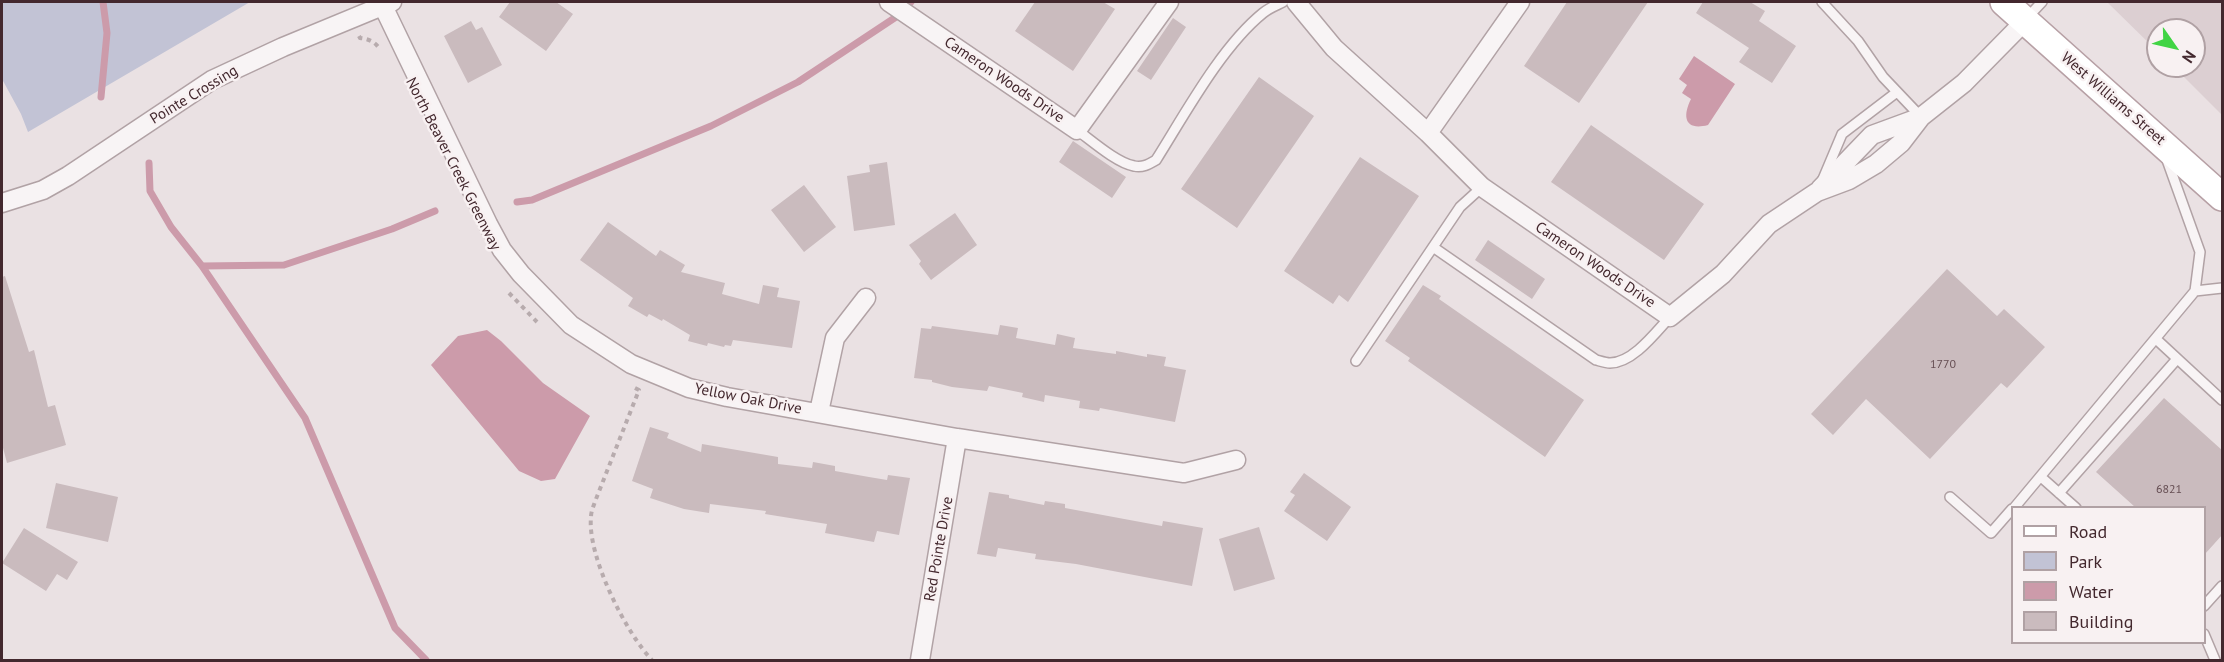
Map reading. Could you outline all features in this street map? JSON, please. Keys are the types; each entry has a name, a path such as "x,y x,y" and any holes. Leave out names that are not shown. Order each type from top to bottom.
{"main road":[{"name":"West Williams Street","path":"2004,2 2033,11 2161,140 2223,197"}],"street":[{"name":"Cameron Woods Drive","path":"889,2 1077,130 1169,2"},
{"name":"Cameron Woods Drive","path":"1296,2 1334,48 1428,133 1482,187 1670,316 1723,274 1769,224 1817,192 1872,135 1921,117"},
{"path":"1428,133 1520,2"},
{"name":"Pointe Crossing","path":"2,202 43,190 68,176 212,80 283,47 388,4"},
{"name":"Yellow Oak Drive","path":"388,4 502,250 540,296 571,325 631,364 689,388 727,397 957,438 1184,473 1236,460"},
{"name":"Cameron Woods Drive","path":"1817,192 1849,180 1876,164 1901,143 1921,117 1964,83 2033,11"},
{"path":"819,412 836,338 866,298"},
{"name":"Red Pointe Drive","path":"920,660 957,438"}],"lane":[{"path":"1077,130 1123,162 1134,166 1146,166 1156,160 1201,89 1239,36 1264,11 1283,2"},
{"path":"1822,2 1858,41 1883,77 1921,117"},
{"path":"1817,192 1842,134 1897,92"},
{"path":"2015,506 2195,291 2200,252 2161,140"},
{"path":"1356,361 1460,207 1482,187"},
{"path":"1433,247 1596,360 1610,363 1623,360 1642,348 1670,316"},
{"path":"2195,291 2223,288"},
{"path":"2156,339 2223,400"},
{"path":"2059,493 2178,358"},
{"path":"2041,477 2075,506"},
{"path":"1950,497 1991,533 2011,510"},
{"path":"2206,605 2223,586"},
{"path":"2206,637 2215,660"}],"path":[{"path":"357,32 360,38 369,39 383,53"},
{"path":"505,286 528,314 543,327"},
{"path":"629,385 639,390 596,499 591,516 591,533 603,576 617,609 633,636 652,660"}],"shaded area":[{"path":"2107,2 2222,2 2222,115 2185,78 2206,78 2206,18 2146,18 2146,40"}],"green space":[{"path":"2,2 250,2 28,132 2,79"}],"water":[{"path":"1694,56 1735,84 1708,125 1694,126 1686,117 1691,99 1682,93 1687,85 1679,79"},
{"path":"487,330 543,383 590,416 555,479 541,481 519,471 431,365 458,336"}],"building":[{"path":"510,2 556,2 573,14 546,51 499,17"},
{"path":"1035,2 1103,2 1115,9 1073,71 1015,31"},
{"path":"1567,2 1648,2 1579,103 1524,66"},
{"path":"1703,2 1750,2 1765,11 1759,21 1796,46 1772,83 1739,62 1749,48 1696,13"},
{"path":"1173,18 1186,27 1151,80 1137,71"},
{"path":"471,21 476,30 482,27 502,65 468,83 444,36"},
{"path":"1259,77 1314,116 1237,228 1181,189"},
{"path":"1591,125 1704,204 1664,260 1551,182"},
{"path":"1073,141 1126,177 1112,198 1059,162"},
{"path":"1360,157 1419,196 1348,302 1339,295 1333,304 1284,271"},
{"path":"887,162 895,225 854,231 847,176 870,172 869,165"},
{"path":"804,185 836,227 804,252 771,210"},
{"path":"955,213 977,245 931,280 909,245"},
{"path":"608,222 656,256 660,250 685,265 681,272 725,283 722,294 759,304 763,285 779,288 777,297 800,301 792,348 733,340 731,346 725,345 724,347 708,343 707,346 688,341 690,335 663,319 662,321 649,314 647,317 628,306 633,298 580,260"},
{"path":"1488,240 1545,279 1532,299 1475,260"},
{"path":"1947,269 1997,316 2004,309 2045,347 2007,388 2001,383 1930,459 1866,399 1833,435 1811,414"},
{"path":"5,276 29,352 34,350 48,407 55,405 66,445 7,463 2,444 2,277"},
{"path":"1423,285 1441,296 1439,299 1584,400 1545,457 1408,361 1410,358 1385,341"},
{"path":"1000,325 1018,328 1016,338 1055,345 1057,334 1075,338 1073,348 1116,354 1116,351 1147,357 1147,354 1166,357 1164,366 1186,370 1175,422 1100,408 1099,411 1079,408 1080,401 1045,395 1044,402 1022,397 1023,393 989,386 987,391 952,387 932,382 932,380 914,378 921,328 931,329 932,326 998,335"},
{"path":"2164,398 2223,451 2223,534 2206,553 2206,506 2134,506 2096,472"},
{"path":"650,427 669,433 667,438 701,452 702,444 778,457 778,464 812,468 813,462 835,466 835,471 887,480 888,475 910,478 899,535 877,531 874,542 825,533 827,524 765,514 766,511 710,504 709,513 684,509 650,498 653,489 632,481"},
{"path":"1304,473 1351,507 1327,541 1284,511 1295,495 1290,492"},
{"path":"56,483 118,497 108,542 46,528"},
{"path":"989,492 1044,505 1045,501 1065,504 1065,508 1162,526 1163,521 1203,528 1192,586 1076,564 1035,559 1036,554 998,548 996,557 977,554"},
{"path":"1259,527 1275,579 1234,591 1219,539"},
{"path":"24,528 78,562 67,580 57,574 46,591 2,563"}],"waterway":[{"path":"101,97 107,33 103,2"},
{"path":"517,202 532,200 711,126 798,82 896,17 911,2"},
{"path":"149,163 150,191 171,227 202,266 305,418 395,628 426,660"},
{"path":"202,266 284,265 392,229 435,211"}]}
